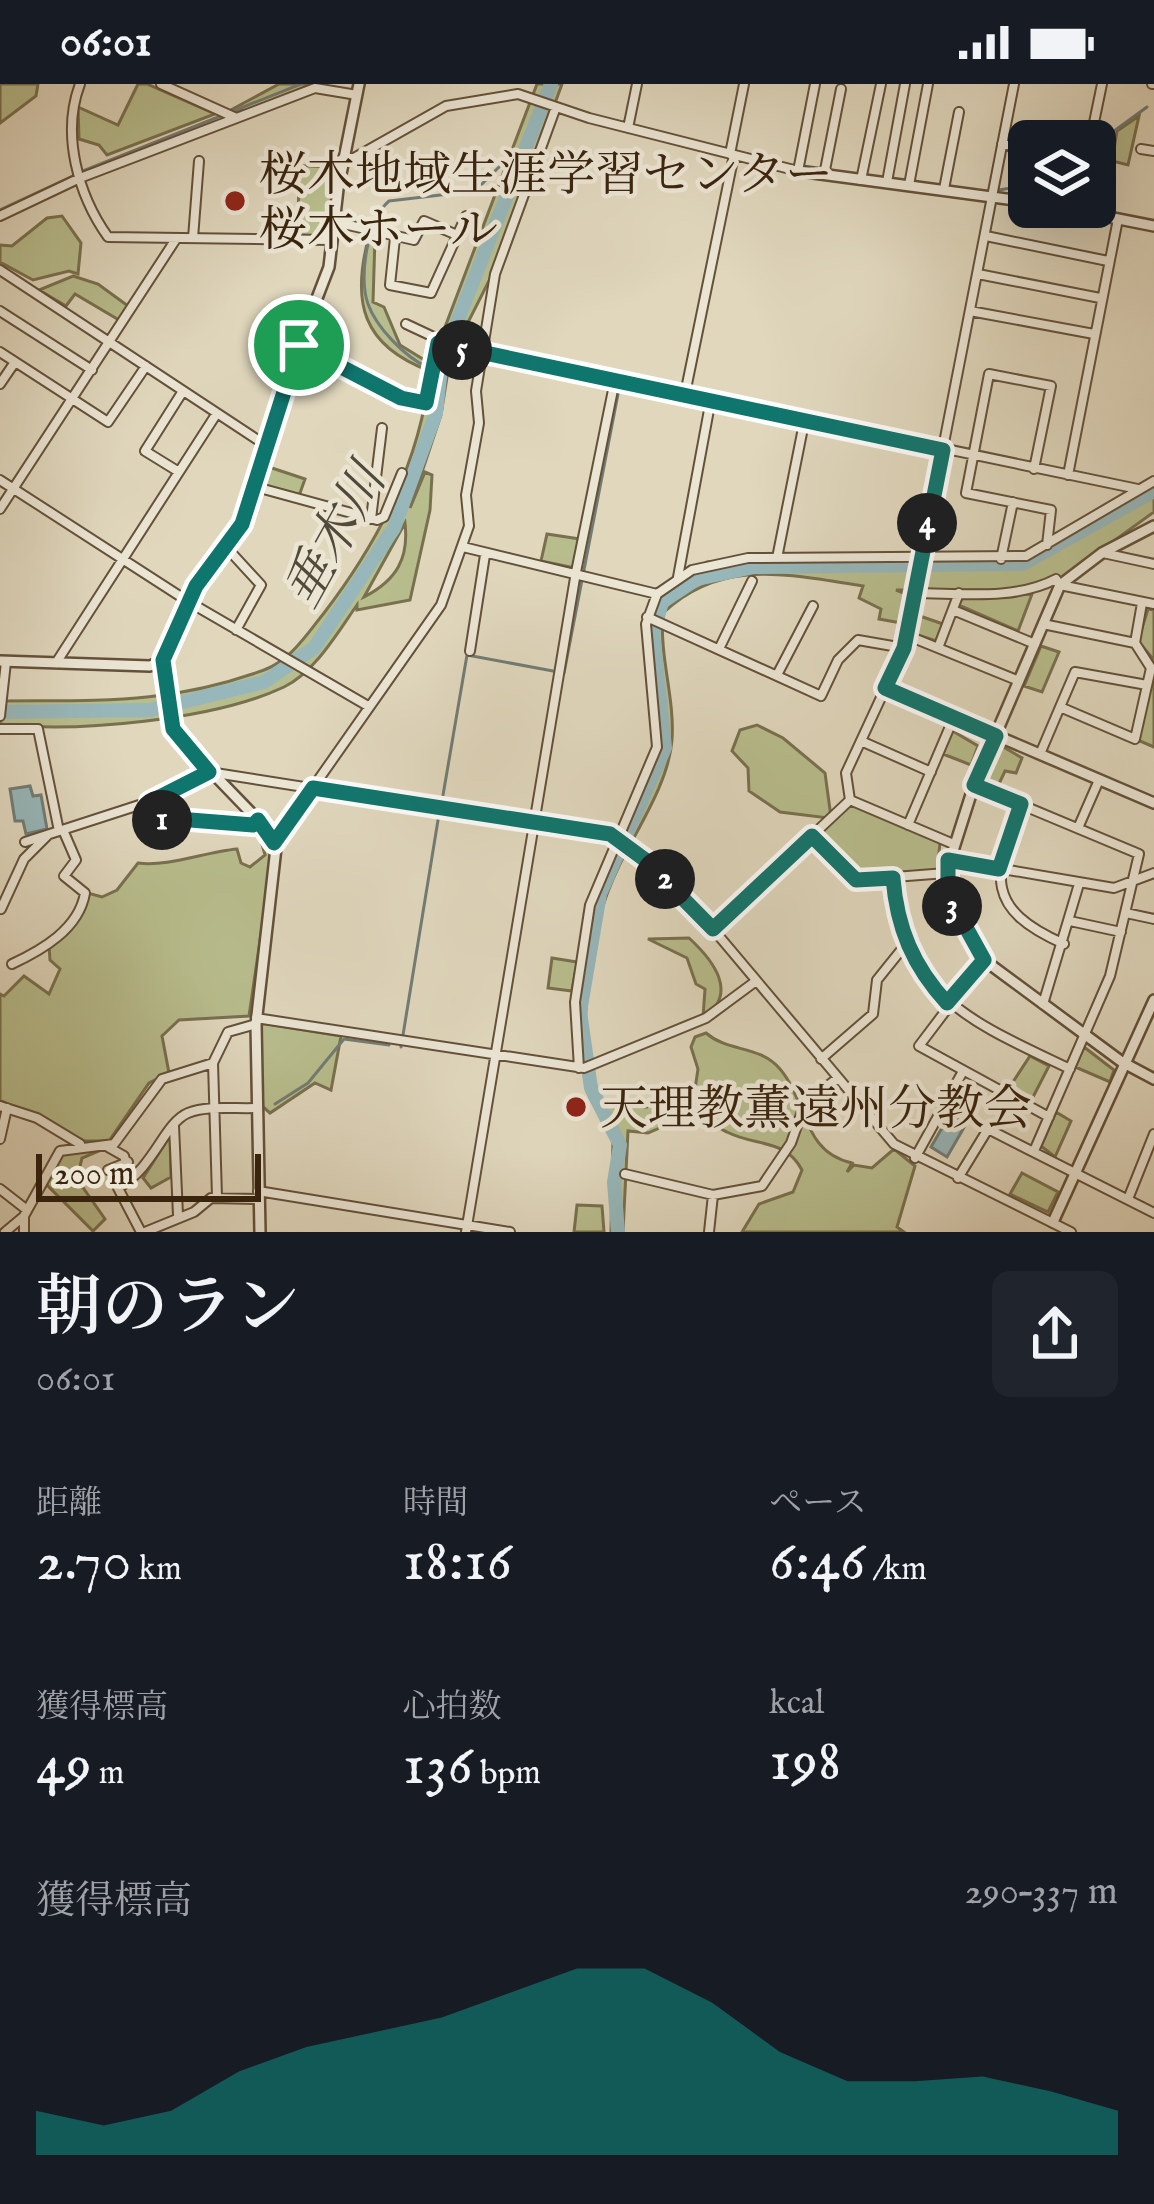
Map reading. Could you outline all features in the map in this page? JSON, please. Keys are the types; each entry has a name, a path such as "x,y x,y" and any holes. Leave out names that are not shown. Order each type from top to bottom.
{"street":[{"path":"80,84 72,113 79,174 108,238 334,240"},
{"path":"161,84 234,117"},
{"path":"628,128 637,84"},
{"path":"685,394 744,84"},
{"path":"798,171 815,84"},
{"path":"861,180 881,84"},
{"path":"887,182 905,84"},
{"path":"909,185 928,84"},
{"path":"850,800 846,773 904,648 1014,84"},
{"path":"1095,120 1102,84"},
{"path":"0,216 79,174 234,117 280,95 314,88 358,90 334,240 256,487 227,548 189,602 163,660 165,695 178,738 258,820 274,843"},
{"path":"824,176 841,88"},
{"path":"344,158 354,158 460,101 518,89 553,106 628,128 798,171 1008,199"},
{"path":"260,1232 256,1021 274,843 441,605 463,547 479,423 476,391 495,274 553,106"},
{"path":"944,189 959,112"},
{"path":"1002,144 1008,145"},
{"path":"1141,149 1154,151"},
{"path":"193,238 199,161"},
{"path":"395,238 390,285 431,293 466,216"},
{"path":"1068,475 1118,219 1154,226"},
{"path":"335,222 414,240 424,221 457,235"},
{"path":"986,236 1108,261"},
{"path":"0,509 177,237"},
{"path":"0,271 268,446"},
{"path":"978,274 1101,298"},
{"path":"0,311 92,370"},
{"path":"970,311 1094,334"},
{"path":"406,324 433,334 438,343 452,349 1140,490"},
{"path":"299,345 401,398 426,403 438,343"},
{"path":"0,352 108,422 146,366"},
{"path":"0,384 15,362"},
{"path":"1034,469 1051,386 988,374 966,493 1051,510 1047,545"},
{"path":"466,1229 532,824 615,380"},
{"path":"179,472 145,451 183,391"},
{"path":"677,579 711,399"},
{"path":"56,663 217,413"},
{"path":"777,558 805,418"},
{"path":"371,519 382,428"},
{"path":"256,487 371,519 384,517 402,473"},
{"path":"0,480 189,602 368,706"},
{"path":"585,1067 574,1002 590,905 657,747 648,618 657,595 677,579 712,564 777,558 1026,556 1154,481"},
{"path":"1001,559 1012,502"},
{"path":"1154,526 1102,553 1060,585 974,785 951,844 946,873 957,918 984,960 1126,1066 1154,1078"},
{"path":"463,547 657,595"},
{"path":"227,548 261,585 236,630"},
{"path":"1102,553 1154,563"},
{"path":"470,652 485,555"},
{"path":"914,593 1038,589 1055,579 1060,585 1154,604"},
{"path":"719,649 752,581"},
{"path":"938,648 959,593"},
{"path":"1060,707 1135,740 1151,668 1135,643 1142,603"},
{"path":"777,675 813,605"},
{"path":"953,610 1035,644"},
{"path":"648,618 821,696 838,660 858,640 904,648"},
{"path":"1043,624 1135,643"},
{"path":"906,635 1019,681"},
{"path":"0,716 3,662 150,666 163,660"},
{"path":"1040,754 1075,672 1147,686"},
{"path":"885,688 1154,802"},
{"path":"908,825 954,717"},
{"path":"0,729 38,729 61,831 76,860 65,881 86,893 82,908 49,945 12,964"},
{"path":"861,741 931,772"},
{"path":"25,842 150,802 209,772 621,840 713,929 894,1144 1071,1232"},
{"path":"1078,828 1100,780"},
{"path":"974,785 1139,854 1111,976 1034,1151"},
{"path":"713,929 850,800"},
{"path":"850,800 951,844"},
{"path":"150,802 157,819 253,825 258,820"},
{"path":"1021,804 999,869 1001,892 1020,920 1064,944"},
{"path":"1,909 24,859 48,835"},
{"path":"812,836 856,880 946,873"},
{"path":"948,860 1114,888 1154,873"},
{"path":"893,878 896,912 906,944 947,1003 976,1024 1070,1069"},
{"path":"1042,1004 1079,884"},
{"path":"1126,913 1154,919"},
{"path":"1070,921 1121,932"},
{"path":"821,1059 873,1014 877,980 906,944"},
{"path":"984,960 919,1046 1049,1118"},
{"path":"217,1197 213,1063 228,1032 256,1021 585,1067 706,1018 756,981"},
{"path":"1053,1222 1154,1000"},
{"path":"108,1147 162,1079 213,1063"},
{"path":"915,1158 962,1073"},
{"path":"626,1174 713,1195 769,1181 805,1103 838,1078"},
{"path":"0,1138 4,1107 81,1145 108,1147 128,1162 132,1180"},
{"path":"255,1108 190,1112 174,1125 132,1180 118,1188 143,1232 194,1212 217,1197 259,1195 510,1232"},
{"path":"174,1125 178,1215"},
{"path":"958,1178 988,1129 1154,1213"},
{"path":"1128,1199 1154,1134"},
{"path":"5,1232 26,1213 55,1156 81,1145"},
{"path":"108,1170 128,1162"},
{"path":"0,1189 26,1213"},
{"path":"709,1232 713,1195"},
{"path":"24,1232 26,1213"}],"green space":[{"path":"0,84 38,84 36,96 0,123"},
{"path":"138,84 215,114 107,155 99,145 79,139 78,107 118,125"},
{"path":"279,84 313,84 248,110 229,111"},
{"path":"537,84 562,84 492,275 450,358 441,415 410,508 425,472 432,475 430,510 410,600 357,610 357,605 306,672 255,698 183,716 105,725 0,724 0,701 164,695 264,670 290,653 324,613 362,558 394,499 417,437 430,371 389,349 367,319 361,281 369,236 375,237 373,302 384,307 400,345 431,364","holes":["405,523 406,536 393,575 364,597"]},
{"path":"1139,116 1128,165 1116,162 1117,131"},
{"path":"279,165 337,167 329,234 297,237 299,188 277,186"},
{"path":"62,216 81,243 78,274 69,271 33,280 0,262 0,245 12,246 47,218"},
{"path":"73,276 98,284 128,306 119,320 75,294 66,306 39,290"},
{"path":"269,467 305,479 299,496 263,485"},
{"path":"1154,479 1154,512 1061,579 1032,590 896,590 906,594 901,623 879,619 881,609 859,598 863,586 757,574 709,584 663,613 670,756 659,789 608,891 588,981 587,1044 601,1099 612,1107 647,1107 668,1088 695,1089 698,1069 691,1047 695,1037 706,1033 762,1056 780,1069 815,1137 836,1157 852,1163 847,1172 854,1165 872,1168 894,1149 915,1166 897,1227 904,1232 742,1232 759,1204 793,1192 802,1170 778,1148 738,1137 696,1112 648,1133 628,1131 623,1232 611,1232 613,1138 590,1098 576,1005 596,888 659,748 649,631 661,598 707,562 1031,554"},
{"path":"547,534 580,539 575,568 541,561"},
{"path":"1032,594 1018,631 959,605 963,596"},
{"path":"1148,609 1154,610 1154,660 1138,641"},
{"path":"914,614 943,624 936,641 912,633"},
{"path":"1041,646 1059,652 1042,692 1024,686"},
{"path":"1154,674 1154,747 1135,739"},
{"path":"757,725 783,738 825,773 831,817 848,802 940,842 937,874 856,880 812,835 829,818 780,812 749,791 748,768 732,751 740,730"},
{"path":"951,730 978,746 971,765 943,754"},
{"path":"995,742 1022,758 1016,773 1005,771 997,788 982,782"},
{"path":"258,829 273,851 249,1016 179,1020 162,1036 169,1073 149,1083 109,1141 84,1141 0,1100 0,994 4,996 24,976 49,994 60,969 50,960 49,945 80,915 88,893 102,897 117,890 138,863 237,849 241,863 250,867 265,855"},
{"path":"689,938 714,967 721,988 714,1009 703,1018 705,989 696,984 687,958 648,939"},
{"path":"552,958 577,962 572,991 548,988"},
{"path":"261,1023 341,1036 331,1090 315,1083 270,1113 262,1106"},
{"path":"1084,1047 1114,1070 1110,1082 1075,1067"},
{"path":"1030,1056 1049,1066 1030,1103 1007,1091"},
{"path":"1056,1112 1071,1121 1055,1157 1041,1146"},
{"path":"170,1136 171,1177 151,1188 143,1178"},
{"path":"108,1147 82,1158 77,1179 105,1219 93,1231 42,1180 66,1148"},
{"path":"1022,1173 1058,1192 1048,1212 1010,1194"},
{"path":"577,1205 602,1206 604,1232 574,1232"}],"water":[{"path":"30,786 33,796 41,795 47,829 26,834 23,821 15,821 10,789"},
{"path":"950,1114 966,1124 947,1157 931,1147"}],"waterway":[{"path":"83,171 301,84"},
{"name":"垂木川","path":"0,712 150,710 264,682 314,648 394,528 436,413 442,360 551,84"},
{"path":"1116,130 1147,107"},
{"path":"427,367 392,340 368,304 365,264 375,221 389,201 475,191 502,164 520,172"},
{"path":"0,210 75,175"},
{"path":"999,190 1008,188"},
{"path":"564,673 619,389"},
{"path":"618,1232 614,1182 620,1145 591,1088 580,1012 600,894 665,748 653,634 662,602 697,579 754,567 1023,564 1154,491"},
{"path":"442,801 467,655 553,671"},
{"path":"403,1035 439,814"},
{"path":"275,1104 308,1083 344,1039 389,1045"}],"place":[{"name":"桜木地域生涯学習センター 桜木ホール","path":"235,201"},
{"name":"天理教薫遠州分教会","path":"576,1107"}],"route":[{"path":"438,343 495,359 814,419 943,450 904,648 885,688 996,736 974,785 1021,804 999,869 948,860 948,895 969,941 984,960 947,1003 930,985 906,944 896,912 893,878 856,880 812,836 713,929 644,859 610,834 313,788 274,843 258,820 253,825 153,817 150,802 209,772 173,729 163,660 196,586 242,524 299,345 401,398 426,403 438,343"}]}
